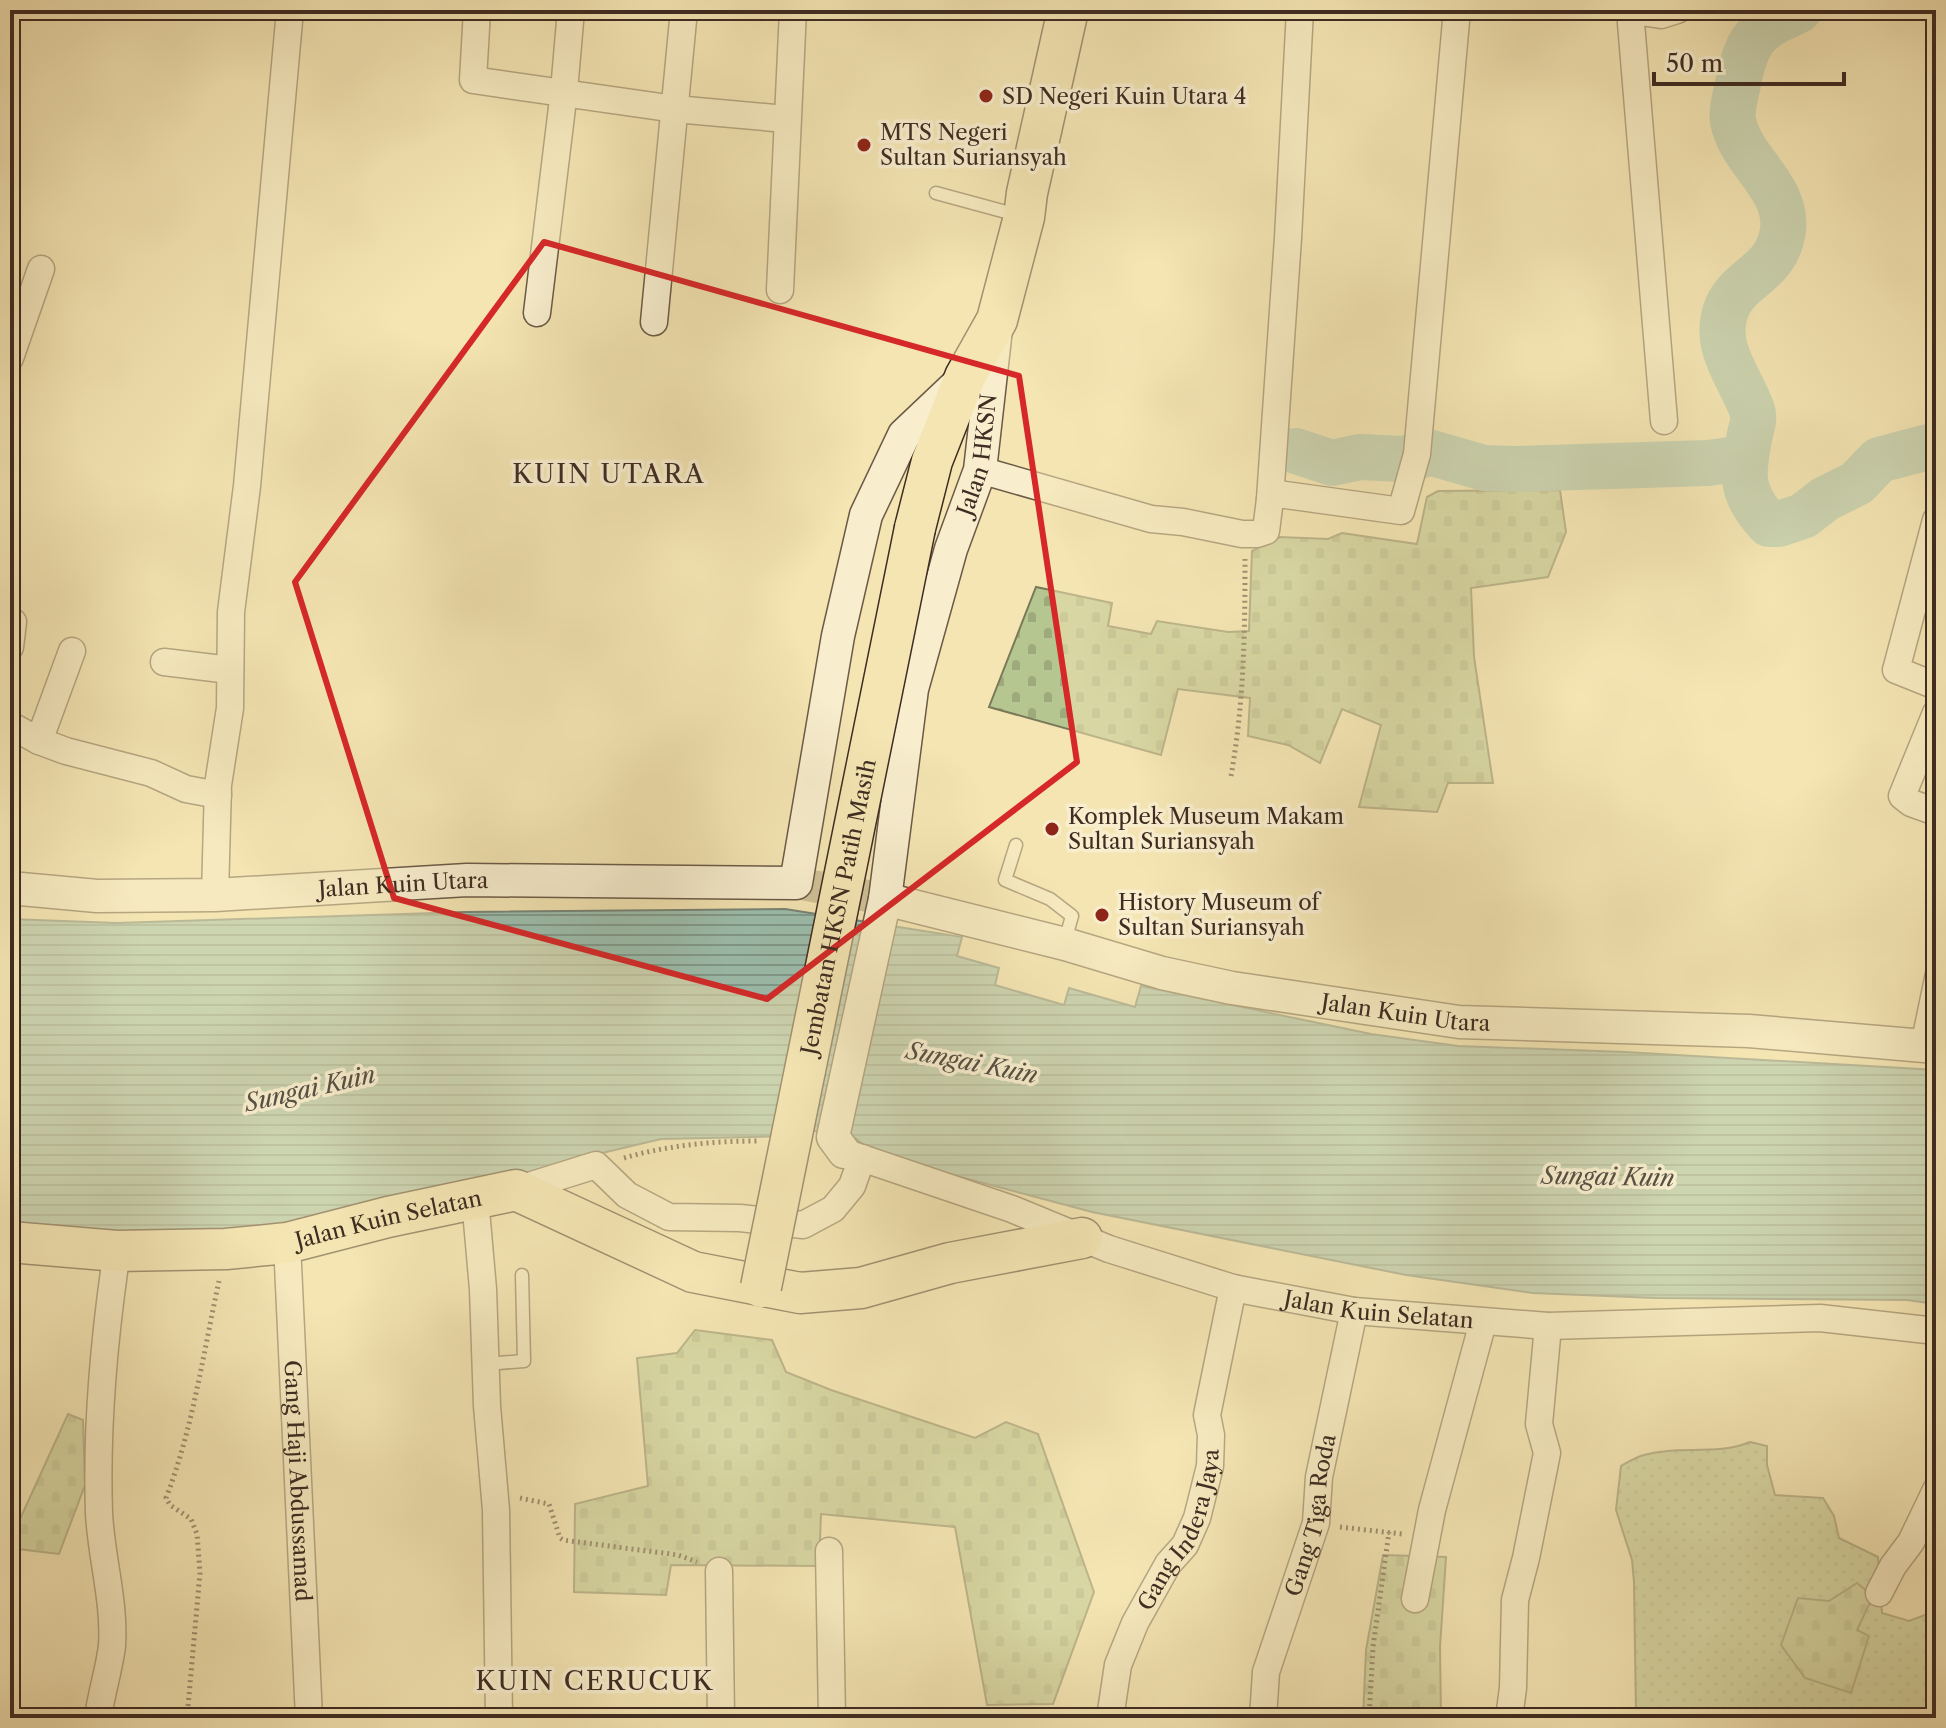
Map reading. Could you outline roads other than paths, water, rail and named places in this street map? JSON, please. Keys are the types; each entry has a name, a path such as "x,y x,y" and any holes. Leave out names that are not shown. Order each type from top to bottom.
{"main road":[{"name":"Jalan HKSN","path":"997,320 1024,217 1068,10"},
{"name":"Jembatan HKSN Patih Masih","path":"761,1287 915,528 932,461 965,377 997,320"},
{"path":"516,1190 693,1272 800,1293 861,1288 950,1263 1082,1238"},
{"name":"Jalan Kuin Selatan","path":"10,1242 117,1251 226,1249 287,1243 388,1217 516,1190"}],"street":[{"path":"215,895 218,795 230,708 231,612 247,486 290,10"},
{"path":"477,10 473,80 675,109 786,119"},
{"path":"537,313 571,10"},
{"path":"654,322 684,10"},
{"path":"780,290 793,10"},
{"path":"980,470 1151,519 1242,534 1266,531 1288,238 1300,10"},
{"path":"1270,499 1278,494 1398,512 1403,506 1417,454 1457,10"},
{"path":"1664,421 1658,322 1629,10 1661,15 1677,10"},
{"path":"10,358 19,308 41,269"},
{"name":"Jalan HKSN","path":"846,1149 884,906 912,689 951,549 980,470 997,320"},
{"name":"Jalan Kuin Utara","path":"10,888 97,896 215,895 467,880 796,883 838,636 866,515 904,435 965,377"},
{"path":"1936,520 1896,670 1936,686"},
{"path":"10,619 13,622 10,647"},
{"path":"39,741 72,651"},
{"path":"164,662 230,670"},
{"path":"1936,713 1902,796 1911,803 1936,812"},
{"path":"10,725 39,741 151,773 186,789 218,795"},
{"name":"Jalan Kuin Utara","path":"884,906 1065,944 1162,973 1232,988 1459,1022 1749,1031 1927,1046"},
{"name":"Jalan Kuin Selatan","path":"516,1190 596,1165 627,1195 669,1217 740,1218 803,1225 833,1209 852,1186 846,1149 1012,1209 1082,1238 1233,1288 1354,1311 1548,1326 1820,1318 1936,1331"},
{"path":"475,1199 495,1495 499,1718"},
{"name":"Gang Haji Abdussamad","path":"287,1243 309,1718"},
{"path":"98,1718 112,1647 111,1606 99,1517 100,1401 103,1343 117,1251"},
{"name":"Gang Indera Jaya","path":"1110,1718 1118,1665 1135,1623 1168,1564 1185,1545 1197,1518 1210,1466 1211,1435 1207,1415 1233,1288"},
{"name":"Gang Tiga Roda","path":"1263,1718 1266,1672 1316,1523 1319,1477 1354,1311"},
{"path":"1415,1599 1439,1482 1483,1322"},
{"path":"1509,1718 1513,1688 1515,1600 1547,1453 1539,1424 1548,1326"},
{"path":"1879,1593 1893,1566 1911,1542 1936,1490"},
{"path":"829,1551 832,1718"},
{"path":"719,1571 721,1718"}],"lane":[{"path":"936,193 1024,217"},
{"path":"1016,845 1005,880 1050,899 1072,916 1065,944"},
{"path":"1927,1046 1936,954"},
{"path":"486,1364 524,1361 522,1275"}],"water":[{"name":"Sungai Kuin","path":"785,909 962,937 957,956 999,968 995,985 1064,1005 1069,988 1135,1007 1141,986 1371,1034 1458,1046 1936,1070 1936,1304 1907,1300 1655,1298 1533,1293 1406,1275 1092,1212 875,1154 855,1138 814,1131 803,1136 661,1139 263,1236 10,1228 10,919 117,923 466,912"}],"waterway":[{"path":"1799,10 1765,28 1752,42 1743,64 1733,111 1738,136 1771,187 1783,214 1783,230 1773,257 1737,291 1725,313 1723,326 1723,339 1730,363 1753,413 1745,472 1748,492 1769,524 1779,524 1803,516 1825,499 1857,483 1879,460 1936,445"},
{"path":"1296,451 1332,463 1360,457 1402,459 1432,453 1484,468 1516,469 1708,463 1744,458"}],"tunnel":[{"path":"796,883 885,899"}],"place":[{"name":"SD Negeri Kuin Utara 4","path":"986,96"},
{"name":"MTS Negeri Sultan Suriansyah","path":"864,145"},
{"name":"Komplek Museum Makam Sultan Suriansyah","path":"1052,829"},
{"name":"History Museum of Sultan Suriansyah","path":"1102,915"}],"district":[{"name":"KUIN UTARA","path":"609,474"},
{"name":"KUIN CERUCUK","path":"595,1681"}]}
